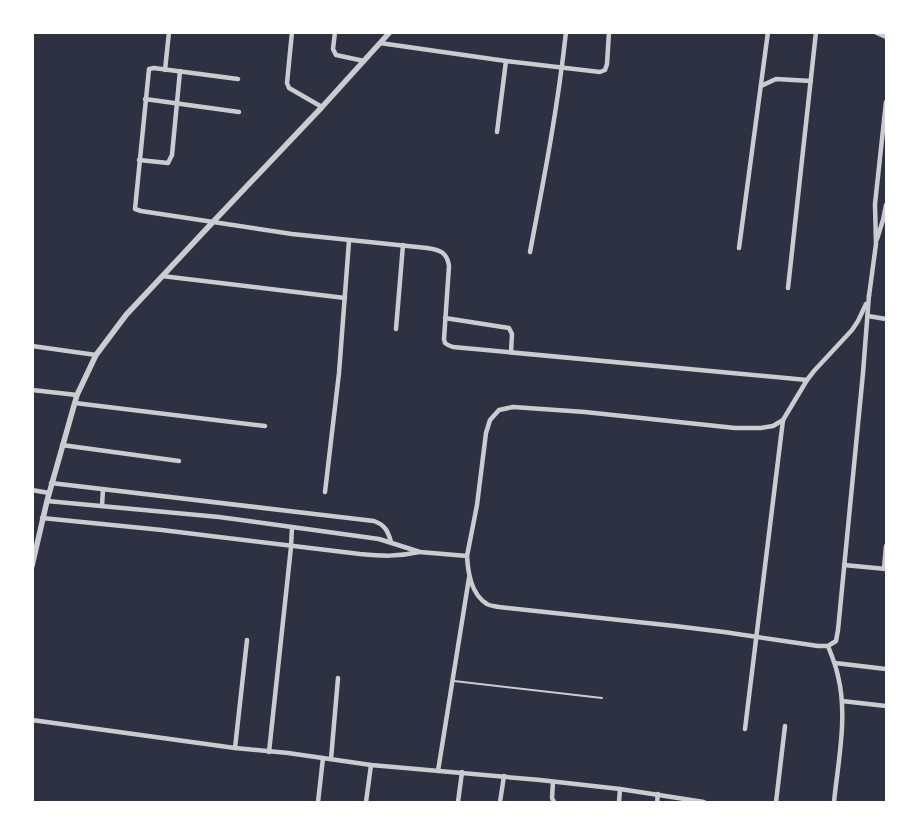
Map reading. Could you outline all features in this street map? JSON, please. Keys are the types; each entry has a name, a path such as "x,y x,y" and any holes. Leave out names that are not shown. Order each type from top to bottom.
{"street":[{"path":"165,70 169,32"},
{"path":"292,32 287,83 289,88 322,107"},
{"path":"335,32 333,49 336,55 364,61"},
{"path":"32,566 51,483 77,395 96,355 126,315 390,32"},
{"path":"530,252 550,147 566,32"},
{"path":"380,43 600,72 604,70 607,64 609,32"},
{"path":"739,248 768,32"},
{"path":"788,288 816,32"},
{"path":"875,32 886,37"},
{"path":"497,132 506,61"},
{"path":"238,79 149,69 135,209 140,212 292,234 437,250 448,259 444,338 448,346 807,380"},
{"path":"139,160 164,163 170,161 178,104 180,72"},
{"path":"761,86 776,79 811,81"},
{"path":"146,99 239,112"},
{"path":"876,244 875,204 886,102"},
{"path":"783,420 767,427 735,428 513,406 499,410 490,420 486,433 477,505 467,556 469,576 474,590 488,604 499,607 676,626 818,646 828,646 836,641 869,295 876,244 886,204"},
{"path":"324,492 339,373 349,241"},
{"path":"396,329 403,245"},
{"path":"162,276 345,298"},
{"path":"746,729 783,420 807,380 844,340 858,321 866,306 869,295"},
{"path":"868,316 886,319"},
{"path":"445,318 509,328 512,334 511,352"},
{"path":"32,346 96,355"},
{"path":"32,390 77,395"},
{"path":"75,403 265,426"},
{"path":"62,445 179,460"},
{"path":"51,483 374,521 385,527 390,542"},
{"path":"102,506 104,489"},
{"path":"32,490 49,493"},
{"path":"47,501 219,518 380,539 420,552"},
{"path":"42,518 162,530 360,554 392,556 420,552 467,556"},
{"path":"269,752 292,527"},
{"path":"844,566 885,569 886,546"},
{"path":"438,771 469,576"},
{"path":"235,748 247,640"},
{"path":"828,646 838,675 842,701 834,802"},
{"path":"834,663 886,669"},
{"path":"331,759 338,678"},
{"path":"842,701 886,706"},
{"path":"32,720 371,765 504,776 620,789 704,802"},
{"path":"776,802 785,726"},
{"path":"318,802 323,758"},
{"path":"366,802 371,765"},
{"path":"458,802 462,772"},
{"path":"500,802 504,776"},
{"path":"552,782 552,798 554,802"},
{"path":"619,802 620,789"},
{"path":"657,802 658,794"}],"lane":[{"path":"452,681 602,698"}]}
